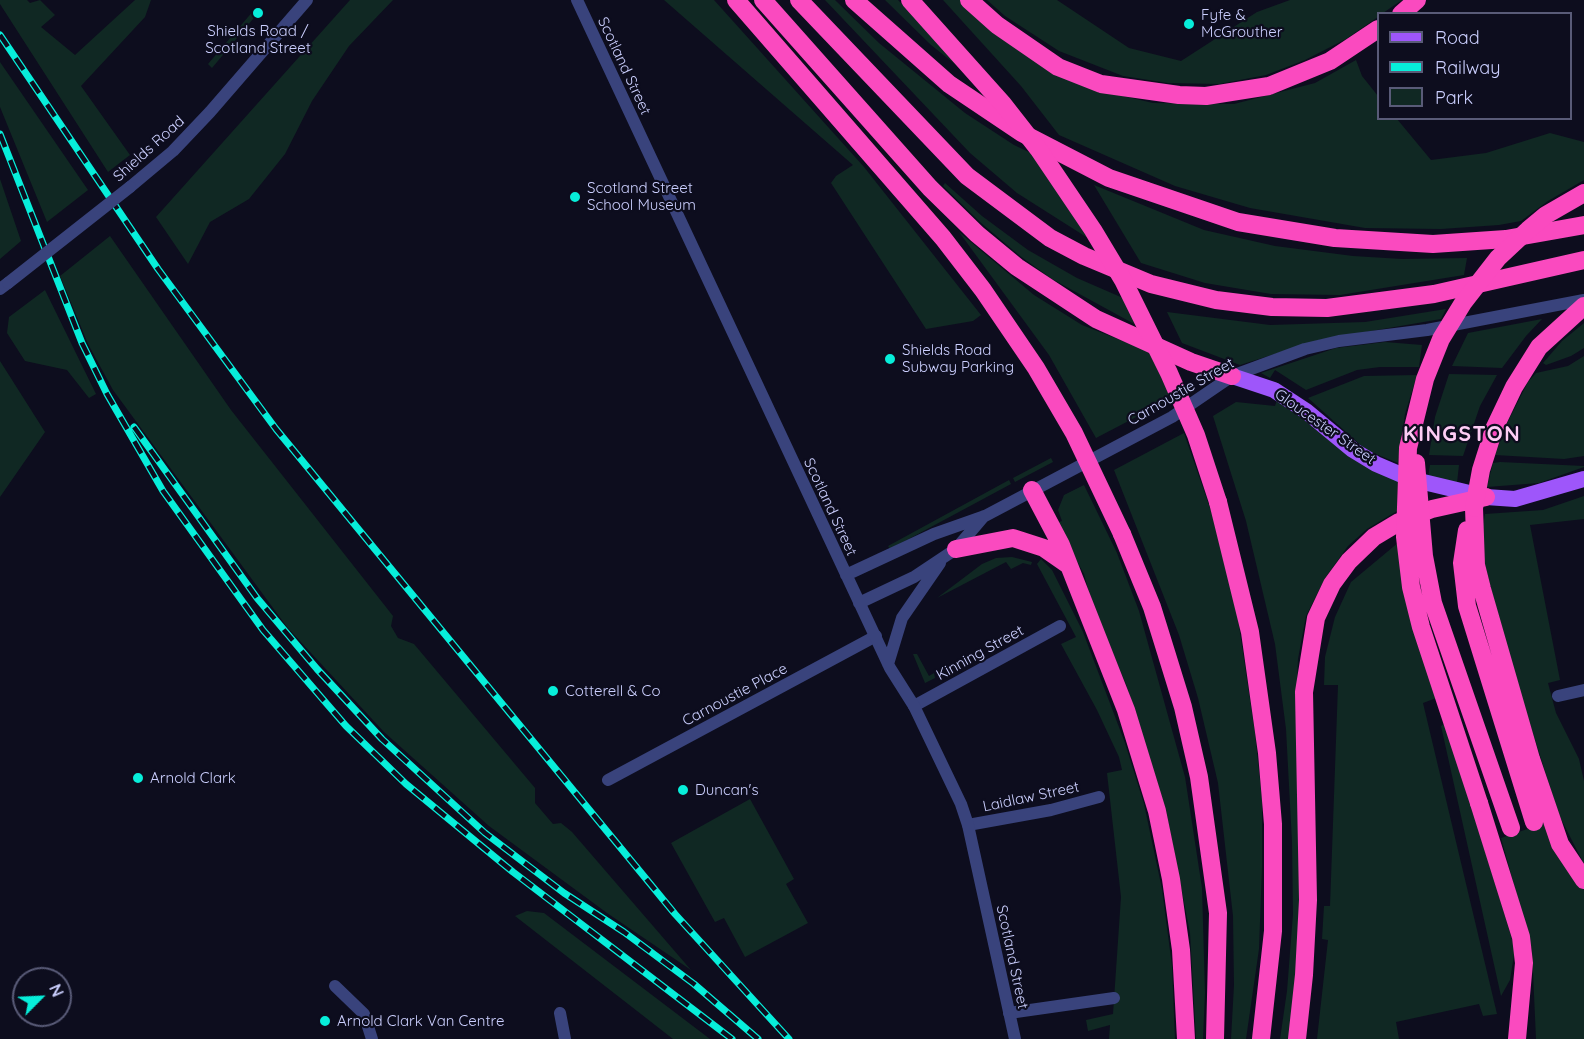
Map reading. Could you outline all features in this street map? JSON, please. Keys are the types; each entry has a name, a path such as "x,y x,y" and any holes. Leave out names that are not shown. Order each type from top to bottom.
{"highway":[{"path":"736,0 943,238 983,290 1036,368 1074,433 1122,534 1166,652 1183,707 1199,777 1218,913 1215,1039"},
{"path":"763,0 930,188 977,234 1017,267 1096,319 1191,362 1232,376"},
{"path":"799,0 967,176 1050,238 1084,256 1151,284 1227,302 1283,308 1327,308 1434,294 1584,260"},
{"path":"854,0 950,84 1022,133 1109,178 1238,222 1335,238 1433,244 1506,239 1584,225"},
{"path":"910,0 1003,104 1059,177 1123,280 1169,373 1196,435 1218,502 1250,632 1267,753 1273,824 1273,931 1262,1039"},
{"path":"969,0 998,25 1058,67 1101,84 1179,95 1206,96 1269,86 1330,61 1377,30"},
{"path":"1403,12 1417,0"},
{"path":"1517,1039 1524,963 1521,938 1421,627 1412,587 1405,537 1405,493 1413,424 1425,379 1442,339 1484,274 1540,220 1584,193"},
{"path":"1584,306 1539,347 1518,378 1494,429 1481,470 1476,565 1531,759 1560,843 1584,880"},
{"path":"1413,424 1424,556 1433,603 1511,828"},
{"path":"1032,490 1061,545 1126,710 1156,811 1171,879 1181,950 1186,1039"},
{"path":"1480,503 1464,537 1462,563 1467,606 1534,822"},
{"path":"1297,1039 1304,975 1308,900 1304,692 1316,618 1323,600 1349,561 1374,537 1399,522 1432,509 1480,503"},
{"path":"950,554 1013,538 1044,548 1067,564"}],"main road":[{"name":"Gloucester Street","path":"1232,376 1274,390 1376,464 1480,503 1515,499 1584,479"}],"street":[{"name":"Shields Road","path":"4,286 173,151 308,0"},
{"name":"Scotland Street","path":"577,0 888,664 914,706 961,804 968,825 1015,1039"},
{"name":"Carnoustie Street","path":"846,576 934,534 985,516 1172,417 1232,376 1305,349 1339,341 1427,330 1584,300"},
{"name":"Carnoustie Street","path":"888,664 902,618 950,554 985,516"},
{"name":"Carnoustie Street","path":"859,603 914,577 950,554"},
{"name":"Kinning Street","path":"914,706 1060,626"},
{"name":"Carnoustie Place","path":"608,780 876,636"},
{"path":"1558,696 1584,690"},
{"name":"Laidlaw Street","path":"968,825 1050,810 1099,797"},
{"path":"335,986 364,1014 372,1039"},
{"path":"1009,1013 1114,998"},
{"path":"560,1013 565,1039"}],"green space":[{"path":"0,0 27,0 30,3 40,0 55,15 41,27 75,55 135,0 151,0 145,17 81,86 130,155 108,172 0,4"},
{"path":"350,0 393,0 349,46 312,101 285,154 249,199 210,222 188,264 156,217"},
{"path":"664,0 714,0 864,167 981,315 973,321 926,329 831,183 836,176 853,165"},
{"path":"825,0 835,0 879,43 965,113 1014,145 1033,154 1091,240 1017,193 970,153"},
{"path":"885,0 898,0 970,76 931,45"},
{"path":"943,0 962,0 1089,88 1153,103 1234,104 1315,83 1356,60 1362,76 1377,95 1377,120 1398,120 1431,160 1486,153 1550,133 1584,142 1584,180 1548,201 1521,221 1441,229 1365,228 1250,208 1175,186 1059,135 1021,86"},
{"path":"987,0 1057,0 1129,48 1181,61 1257,12 1290,0 1402,0 1384,12 1377,12 1377,18 1346,39 1305,60 1266,75 1219,84 1168,83 1123,76 1059,51 1005,16"},
{"path":"254,10 258,13 212,68 208,64"},
{"path":"0,62 88,190 47,222 0,107"},
{"path":"0,179 21,241 0,259"},
{"path":"945,183 982,216 1028,250 1077,278 1123,298 1138,326 1052,279 1020,256 943,186"},
{"path":"1094,185 1204,230 1275,246 1353,256 1402,259 1467,258 1464,275 1340,295 1271,294 1205,283 1141,263"},
{"path":"959,232 1034,295 1082,325 1151,352 1170,396 1163,403 1096,438 1049,355"},
{"path":"110,236 231,410 393,616 391,626 398,638 414,644 535,788 535,803 553,824 561,823 572,832 691,970 607,913 489,826 384,732 287,627 113,390 88,344 60,276"},
{"path":"45,290 96,394 89,398 67,370 25,361 7,333 9,317"},
{"path":"1446,309 1441,319 1319,340 1240,365 1182,343 1167,312 1270,325 1365,322"},
{"path":"1542,319 1502,368 1452,366 1468,333"},
{"path":"1584,323 1584,348 1571,356 1546,365 1543,363 1562,341"},
{"path":"1385,342 1422,345 1419,367 1380,367 1357,370 1306,390 1275,370 1270,378 1261,373 1336,348"},
{"path":"1584,356 1584,456 1564,459 1495,455 1506,425 1528,382 1536,373 1568,366"},
{"path":"0,361 45,432 0,497"},
{"path":"1449,374 1497,375 1480,406 1463,456 1429,455 1435,417"},
{"path":"1417,375 1405,414 1398,463 1366,450 1308,398 1364,376"},
{"path":"1277,400 1398,478 1397,511 1367,529 1348,546 1325,578 1306,616 1298,659 1296,709 1300,905 1292,1039 1280,1039 1287,991 1293,914 1286,729 1275,644 1246,521 1213,416 1236,402 1275,406"},
{"path":"1184,433 1218,531 1235,599 1255,733 1262,799 1259,949 1246,1039 1231,1039 1234,985 1233,916 1218,783 1198,698 1179,635 1114,470"},
{"path":"1051,458 1053,462 1015,482 1013,478"},
{"path":"1493,463 1584,467 1539,483 1487,487"},
{"path":"1430,465 1459,465 1457,483 1428,477"},
{"path":"1009,480 1011,484 890,549 888,546"},
{"path":"1084,485 1117,553 1139,611 1185,777 1202,888 1205,993 1203,1039 1196,1039 1190,933 1166,810 1126,684 1093,607 1084,574 1056,523 1062,521 1058,510 1064,495"},
{"path":"1584,496 1584,519 1530,525 1560,680 1548,683 1556,713 1579,759 1584,781 1584,864 1559,815 1507,652 1484,560 1483,525 1485,514 1543,510"},
{"path":"1399,542 1439,697 1423,703 1497,1014 1483,1016 1479,1004 1396,1022 1399,1039 1317,1039 1328,940 1322,939 1324,906 1330,906 1338,685 1324,685 1325,657 1335,617 1351,582"},
{"path":"1012,557 1032,562 1031,565 1023,563 1011,569 1006,562 937,598 982,564 996,558"},
{"path":"1041,559 1052,570 1083,632 1125,743 1144,804 1162,889 1172,966 1175,1039 1109,1039 1110,1025 1088,1031 1086,1020 1113,1014 1121,897 1107,773 1122,770 1119,757 1097,710 1061,644 1076,637 1037,564"},
{"path":"913,654 917,654 929,676 934,673 935,678 925,683"},
{"path":"1446,723 1515,949 1510,980 1501,996 1441,726"},
{"path":"750,799 794,879 786,884 808,923 745,957 724,918 715,922 671,843"},
{"path":"1545,823 1584,887 1584,1039 1536,1039 1532,950 1501,838"},
{"path":"527,911 544,913 710,1039 673,1039 515,916"}],"railway":[{"path":"0,35 158,269 276,429 675,914 789,1039"},
{"path":"0,134 82,343 107,394 163,491 263,630 346,726 406,784 513,872 732,1039"},
{"path":"134,427 257,598 317,669 382,739 485,833 564,893 624,932 694,984 758,1039"}],"place":[{"name":"Shields Road / Scotland Street","path":"258,13"},
{"name":"Fyfe & McGrouther","path":"1189,24"},
{"name":"Scotland Street School Museum","path":"575,197"},
{"name":"Shields Road Subway Parking","path":"890,359"},
{"name":"Cotterell & Co","path":"553,691"},
{"name":"Arnold Clark","path":"138,778"},
{"name":"Duncan's","path":"683,790"},
{"name":"Arnold Clark Van Centre","path":"325,1021"}],"district":[{"name":"KINGSTON","path":"1462,435"}]}
